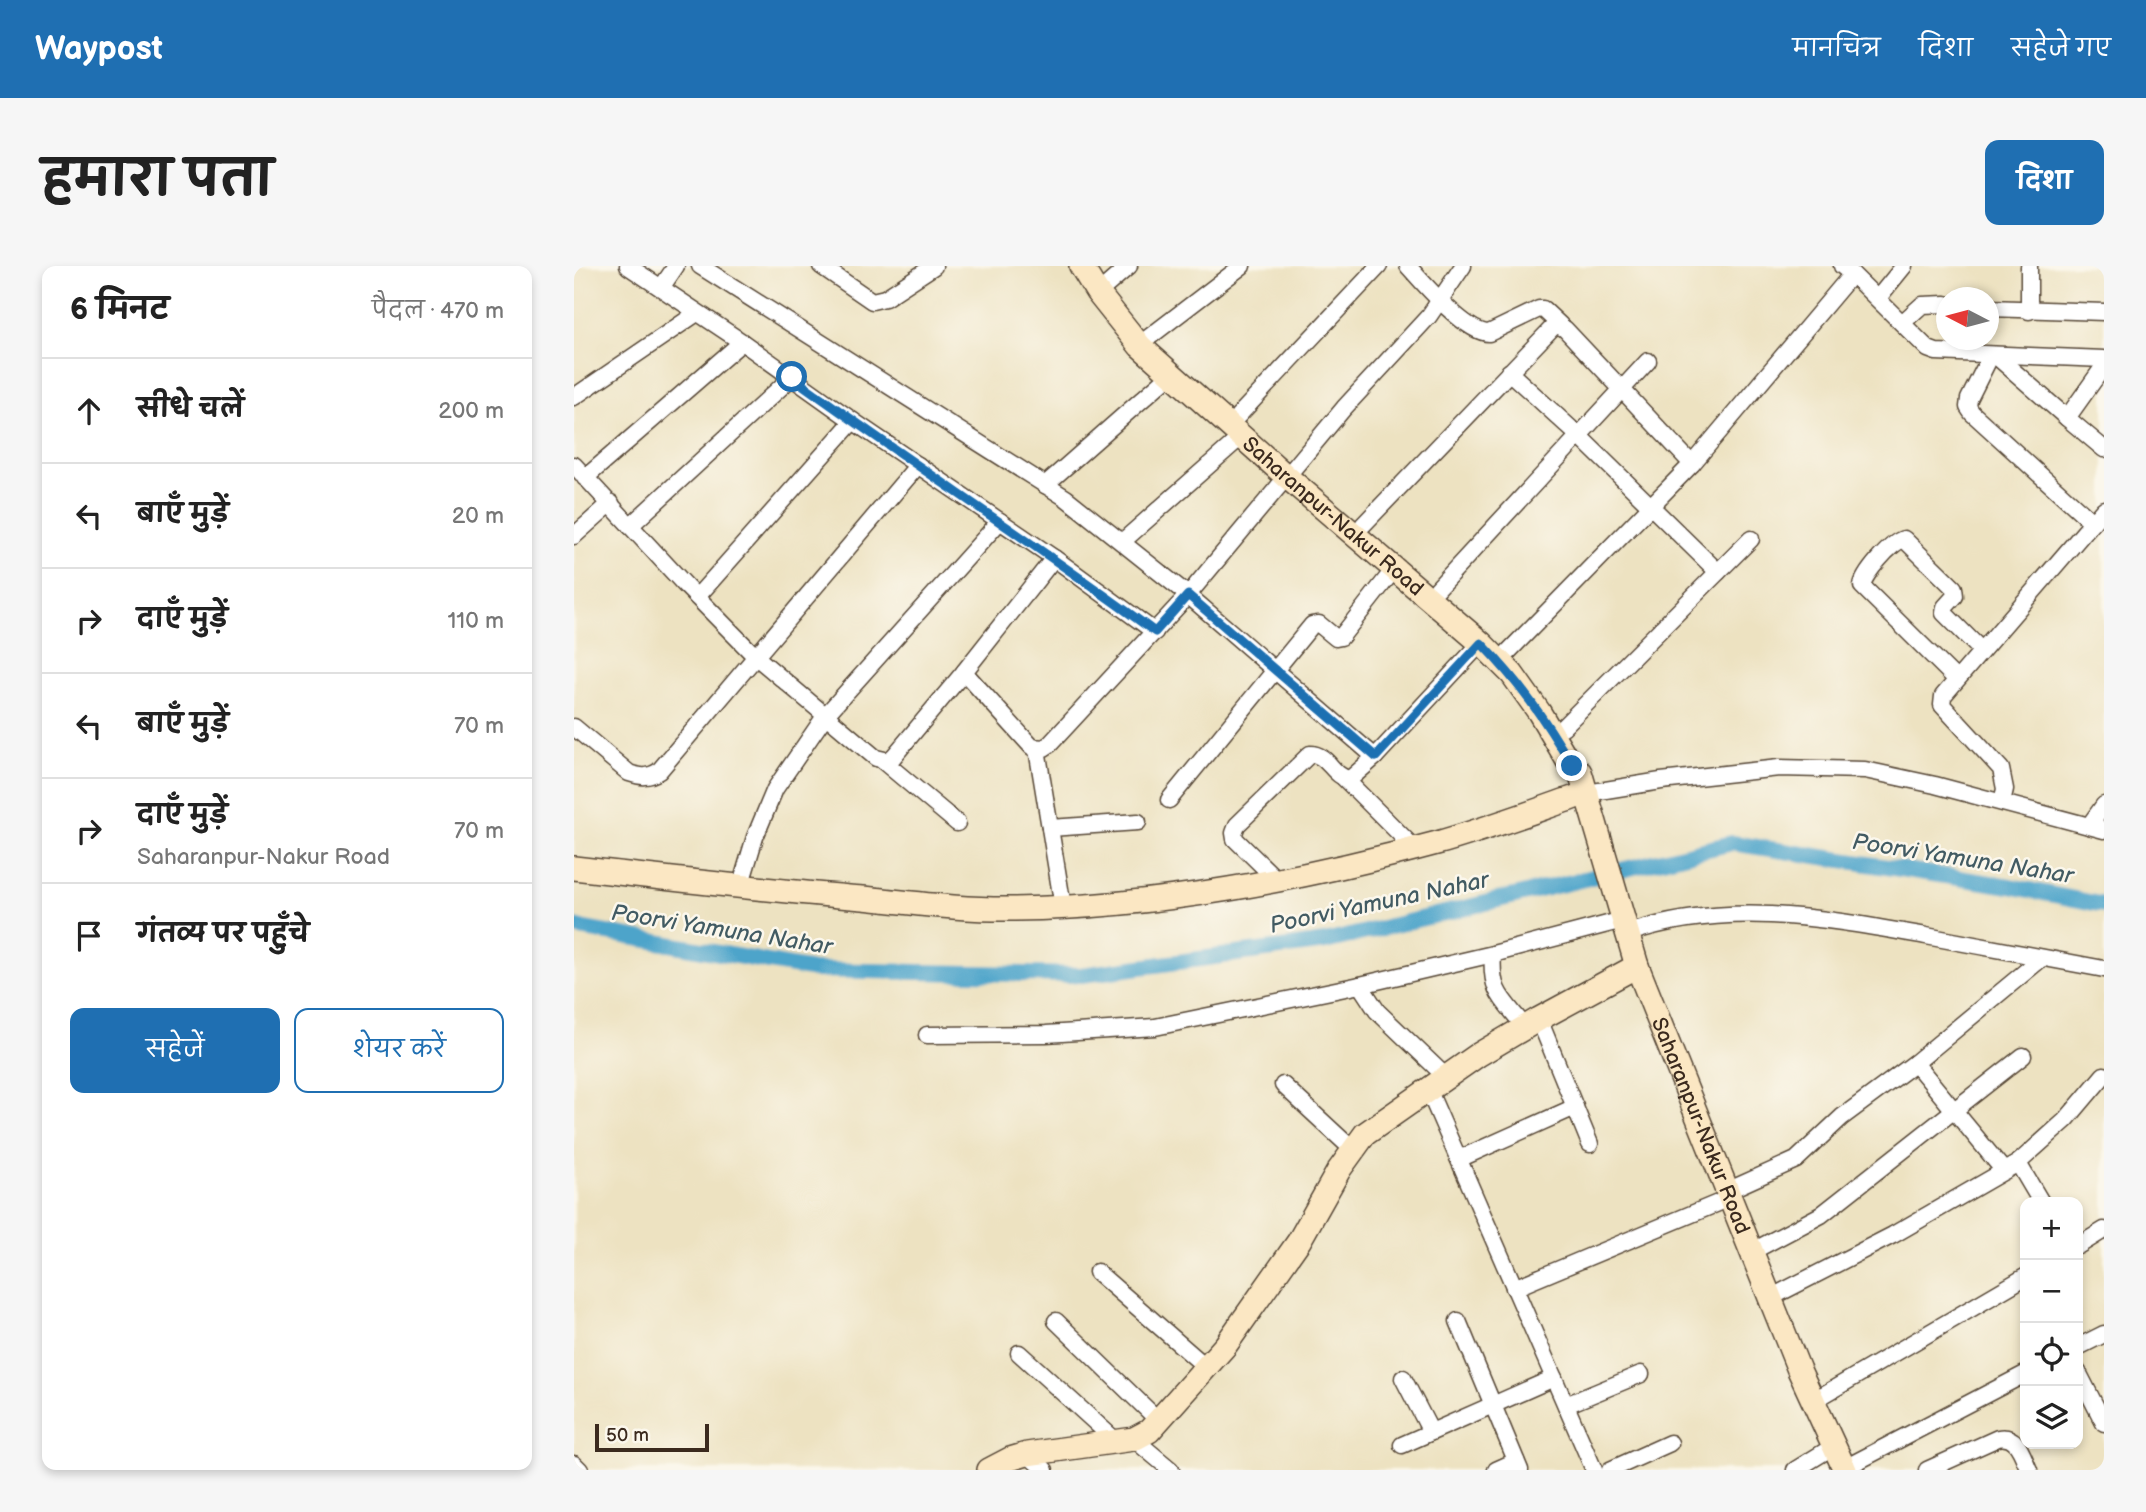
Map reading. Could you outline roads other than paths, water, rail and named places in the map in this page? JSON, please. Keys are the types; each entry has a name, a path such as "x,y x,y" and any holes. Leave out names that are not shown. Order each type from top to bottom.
{"main road":[{"name":"Saharanpur-Nakur Road","path":"1081,266 1097,292 1140,346 1171,374 1240,426"},
{"name":"Saharanpur-Nakur Road","path":"1094,266 1106,286 1148,338 1240,426 1512,674 1539,712 1586,792"},
{"name":"Saharanpur-Nakur Road","path":"1291,472 1363,525 1508,652 1529,675 1563,727 1581,762 1586,792 1637,966 1751,1252 1843,1470"},
{"path":"574,868 740,887 958,907 1063,907 1190,895 1318,873 1438,843 1586,792"},
{"path":"989,1470 1027,1454 1126,1440 1149,1431 1224,1346 1299,1241 1352,1149 1380,1122 1532,1023 1637,966"}],"street":[{"path":"628,266 1054,558 1155,632"},
{"path":"661,288 676,266"},
{"path":"700,266 1077,506 1188,595 1376,757"},
{"path":"821,266 872,302 885,298 934,266"},
{"path":"1106,286 1129,266"},
{"path":"1148,338 1242,266"},
{"path":"1123,541 1240,426 1380,266"},
{"path":"1408,266 1440,302 1475,330 1485,334 1544,309 1692,464"},
{"path":"1037,749 1050,744 1188,595 1357,392 1422,324 1463,266"},
{"path":"1878,298 1905,266"},
{"path":"2029,266 2029,311"},
{"path":"1508,652 1692,464 1847,270 1928,349 1936,352 2104,359"},
{"path":"1902,323 1922,305 1936,304"},
{"path":"1999,309 2104,312"},
{"path":"574,397 697,313"},
{"path":"1363,525 1551,328 1560,325"},
{"path":"585,478 742,342"},
{"path":"1993,355 2104,449"},
{"path":"1993,355 1969,399 1968,407 2092,523"},
{"path":"1437,589 1648,361"},
{"path":"2067,418 2104,366"},
{"path":"1509,372 1579,436 1718,572"},
{"path":"1045,485 1171,374"},
{"path":"630,526 792,377"},
{"path":"697,597 853,421"},
{"path":"574,465 755,656 957,823"},
{"path":"574,727 629,773 650,777 659,771 918,465"},
{"path":"574,536 611,503"},
{"path":"2002,802 2005,789 2001,769 1942,705 1943,696 2104,509"},
{"path":"740,887 755,837 775,789 825,716 1000,521"},
{"path":"1563,727 1751,539"},
{"path":"1956,679 1862,586 1863,578 1896,542 1904,539 1954,588 1955,596 1945,607 1944,613 1982,650"},
{"path":"883,761 889,761 894,756 1054,558"},
{"path":"1169,800 1312,625 1319,624 1336,638 1340,638 1395,568"},
{"path":"1344,778 1355,777 1376,757 1481,643"},
{"path":"964,672 1028,743 1037,749 1063,907"},
{"path":"1276,880 1235,839 1234,833 1237,825 1310,754 1322,756 1414,848"},
{"path":"1586,792 1779,768 1822,768 1865,770 1935,785 2096,828 2104,805"},
{"path":"1050,828 1138,822"},
{"path":"927,1035 1046,1034 1156,1027 1360,985 1623,921 1657,923 1717,914 1795,915 1841,921 2104,969"},
{"path":"1493,954 1492,979 1495,988 1532,1023 1575,1107 1590,1144"},
{"path":"1514,1288 1729,1194 1796,1160 1842,1117 1915,1063 2042,958"},
{"path":"1360,985 1377,1011 1437,1083 1459,1159 1594,1470"},
{"path":"1751,1252 1821,1215 2023,1056"},
{"path":"1915,1063 1953,1109 2037,1197"},
{"path":"1770,1298 1875,1244 2011,1167 2066,1120 2104,1075"},
{"path":"1283,1085 1352,1149"},
{"path":"1459,1159 1575,1107"},
{"path":"2083,1243 2104,1230"},
{"path":"1097,1272 1206,1367"},
{"path":"1813,1401 2020,1280"},
{"path":"1056,1321 1159,1421"},
{"path":"1458,1321 1518,1465 1496,1470"},
{"path":"2083,1344 2104,1334"},
{"path":"1019,1353 1126,1440 1171,1470"},
{"path":"1566,1405 1641,1374"},
{"path":"1843,1470 2020,1377"},
{"path":"1403,1378 1431,1432"},
{"path":"1402,1445 1554,1378"},
{"path":"2083,1382 2104,1423"},
{"path":"1927,1470 2006,1437 2016,1443 2029,1470"},
{"path":"1610,1470 1670,1443"},
{"path":"1795,1470 1834,1446"},
{"path":"1027,1454 1045,1470"},
{"path":"574,1464 580,1470"}],"waterway":[{"name":"Poorvi Yamuna Nahar","path":"574,927 814,970 1081,975 1325,942 1732,843 2010,886 2104,905"}]}
